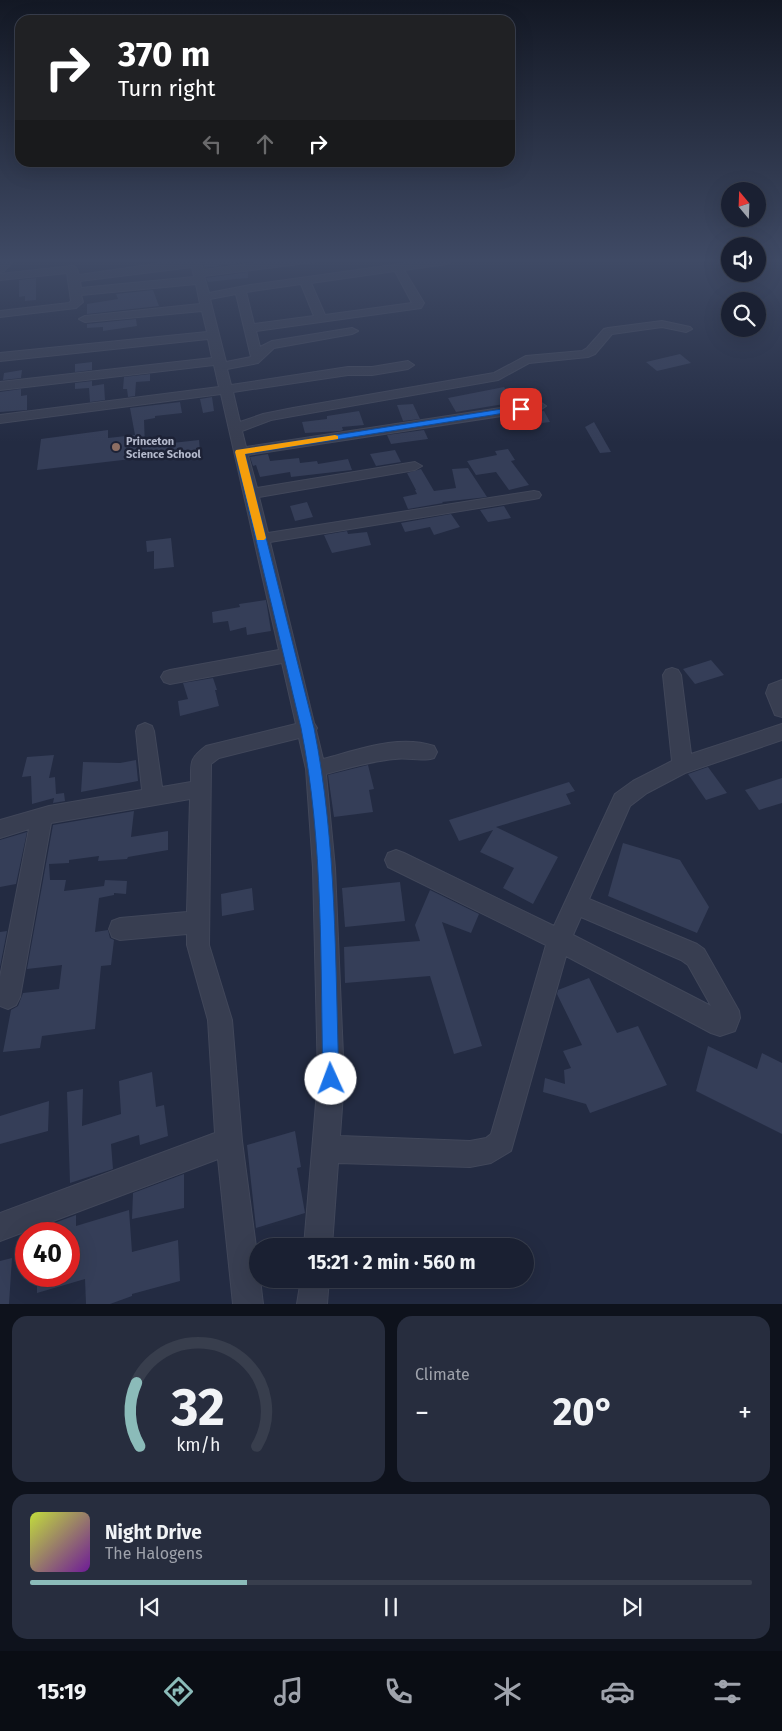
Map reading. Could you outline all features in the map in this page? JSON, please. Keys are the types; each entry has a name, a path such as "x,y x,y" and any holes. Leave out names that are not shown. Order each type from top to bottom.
{"street":[{"path":"210,320 234,429 308,728 316,769 324,868 331,1079 319,1238"},
{"path":"248,320 257,358"},
{"path":"250,328 314,320"},
{"path":"234,429 292,412 498,376 526,360 584,354 591,351 604,334 613,330 662,324 686,329"},
{"path":"0,386 250,361 257,358 263,349 272,345 352,331"},
{"path":"0,357 214,335"},
{"path":"0,419 349,382 372,371 408,365"},
{"path":"240,452 540,406"},
{"path":"250,494 415,466"},
{"path":"261,539 534,495"},
{"path":"170,677 289,655"},
{"path":"672,675 682,764"},
{"path":"782,687 775,690 775,693 782,710"},
{"path":"249,1257 230,1141 220,1020 198,945 201,761 213,752 308,728"},
{"path":"145,731 153,797"},
{"path":"325,1149 470,1154 488,1151 502,1142 559,940 622,800 632,791 682,764 782,732"},
{"path":"316,769 392,750 411,749 427,752"},
{"path":"0,829 42,817 201,789"},
{"path":"8,997 42,817"},
{"path":"396,860 559,940 720,1024 726,1022 728,1018 727,1012 696,957 689,952 576,904"},
{"path":"120,929 197,922"},
{"path":"0,1227 230,1141"},
{"path":"248,1304 249,1288"},
{"path":"312,1304 314,1288"}],"building":[{"path":"136,320 137,326 103,331 103,327 87,328 87,324"},
{"path":"680,354 691,363 657,371 646,362"},
{"path":"92,362 92,370 75,372 75,364"},
{"path":"22,370 21,378 3,380 4,373"},
{"path":"150,374 150,381 136,382 135,396 128,397 127,389 123,389 124,377"},
{"path":"92,381 92,386 104,384 105,400 90,402 89,388 75,389 75,383"},
{"path":"504,387 516,402 456,412 448,398"},
{"path":"21,389 21,396 27,395 27,410 0,412 0,392"},
{"path":"212,397 214,411 203,413 200,399"},
{"path":"180,402 182,413 155,416 155,418 144,420 145,446 199,440 200,451 37,470 41,439 108,430 108,438 135,435 130,408"},
{"path":"413,404 420,419 403,421 397,405"},
{"path":"359,411 364,425 342,427 343,430 340,431 305,433 302,422 327,419 327,416"},
{"path":"544,411 550,422 533,424 527,414"},
{"path":"594,422 611,452 600,453 585,427"},
{"path":"424,430 428,439 391,444 387,435"},
{"path":"508,449 515,460 511,461 529,485 509,490 496,472 476,475 467,461 497,455 495,451"},
{"path":"395,450 401,462 376,466 370,454"},
{"path":"268,454 270,461 299,458 300,463 317,461 318,464 348,459 352,470 291,477 290,472 260,477 256,465 253,466 250,457"},
{"path":"468,468 487,497 442,502 408,509 403,497 417,494 407,473 421,469 434,491 456,488 452,469"},
{"path":"307,502 313,517 295,521 290,506"},
{"path":"504,506 511,518 488,522 480,510"},
{"path":"451,514 460,527 434,535 430,527 405,532 401,523"},
{"path":"347,531 348,534 367,532 371,545 332,553 324,535"},
{"path":"171,538 174,567 154,569 154,551 147,552 146,541"},
{"path":"266,600 271,631 247,635 246,627 230,631 228,621 213,623 212,612 240,607 239,604"},
{"path":"711,660 724,675 695,684 683,669"},
{"path":"213,678 219,706 180,716 178,701 188,699 183,683"},
{"path":"54,755 49,778 55,777 56,794 64,793 65,801 53,803 54,798 32,804 31,776 22,777 27,757"},
{"path":"136,760 138,781 81,792 83,762 120,763"},
{"path":"368,765 374,789 369,790 373,812 334,817 328,775"},
{"path":"708,767 727,793 706,800 688,774"},
{"path":"782,778 782,803 759,810 745,790"},
{"path":"569,782 575,791 566,794 571,804 496,827 558,857 533,904 503,888 514,868 480,852 493,830 459,841 449,820"},
{"path":"134,811 131,837 168,831 168,850 128,857 127,859 98,861 99,856 69,860 69,863 49,864 50,880 66,880 64,891 104,886 105,880 127,881 126,894 114,893 114,895 99,898 95,932 108,930 110,938 114,940 111,965 101,966 95,1029 42,1036 40,1048 3,1052 11,1010 18,1006 23,993 59,989 62,965 27,969 53,825"},
{"path":"27,832 16,884 0,887 0,840"},
{"path":"623,843 680,860 709,907 697,933 608,896"},
{"path":"400,882 405,921 345,927 342,888"},
{"path":"252,888 254,910 222,916 221,894"},
{"path":"430,890 479,914 471,933 442,922 482,1046 454,1054 430,976 345,983 344,947 420,941 415,925"},
{"path":"7,931 0,967 0,932"},
{"path":"589,978 617,1033 638,1026 667,1085 590,1113 586,1104 543,1092 545,1078 565,1084 564,1070 571,1068 563,1051 582,1045 557,994 558,990"},
{"path":"708,1046 757,1069 762,1053 782,1063 782,1134 696,1091"},
{"path":"152,1072 156,1107 164,1105 168,1136 140,1145 139,1135 111,1144 113,1169 70,1183 67,1092 83,1089 82,1126 121,1114 119,1081"},
{"path":"49,1101 48,1131 0,1144 0,1116"},
{"path":"295,1131 301,1167 297,1168 305,1213 256,1228 247,1145"},
{"path":"184,1174 184,1208 132,1219 133,1193"},
{"path":"129,1210 132,1252 178,1240 180,1281 132,1294 132,1296 110,1304 86,1304 85,1279 80,1280 80,1225"},
{"path":"76,1215 76,1222 57,1222"},
{"path":"12,1258 9,1304 0,1304 0,1261"},
{"path":"37,1287 58,1287 37,1293"}],"slow traffic":[{"path":"261,538 240,452 335,438"}],"place":[{"name":"Princeton Science School","path":"116,447"}],"route":[{"path":"331,1079 324,868 316,769 308,728 240,452 521,409"}]}
